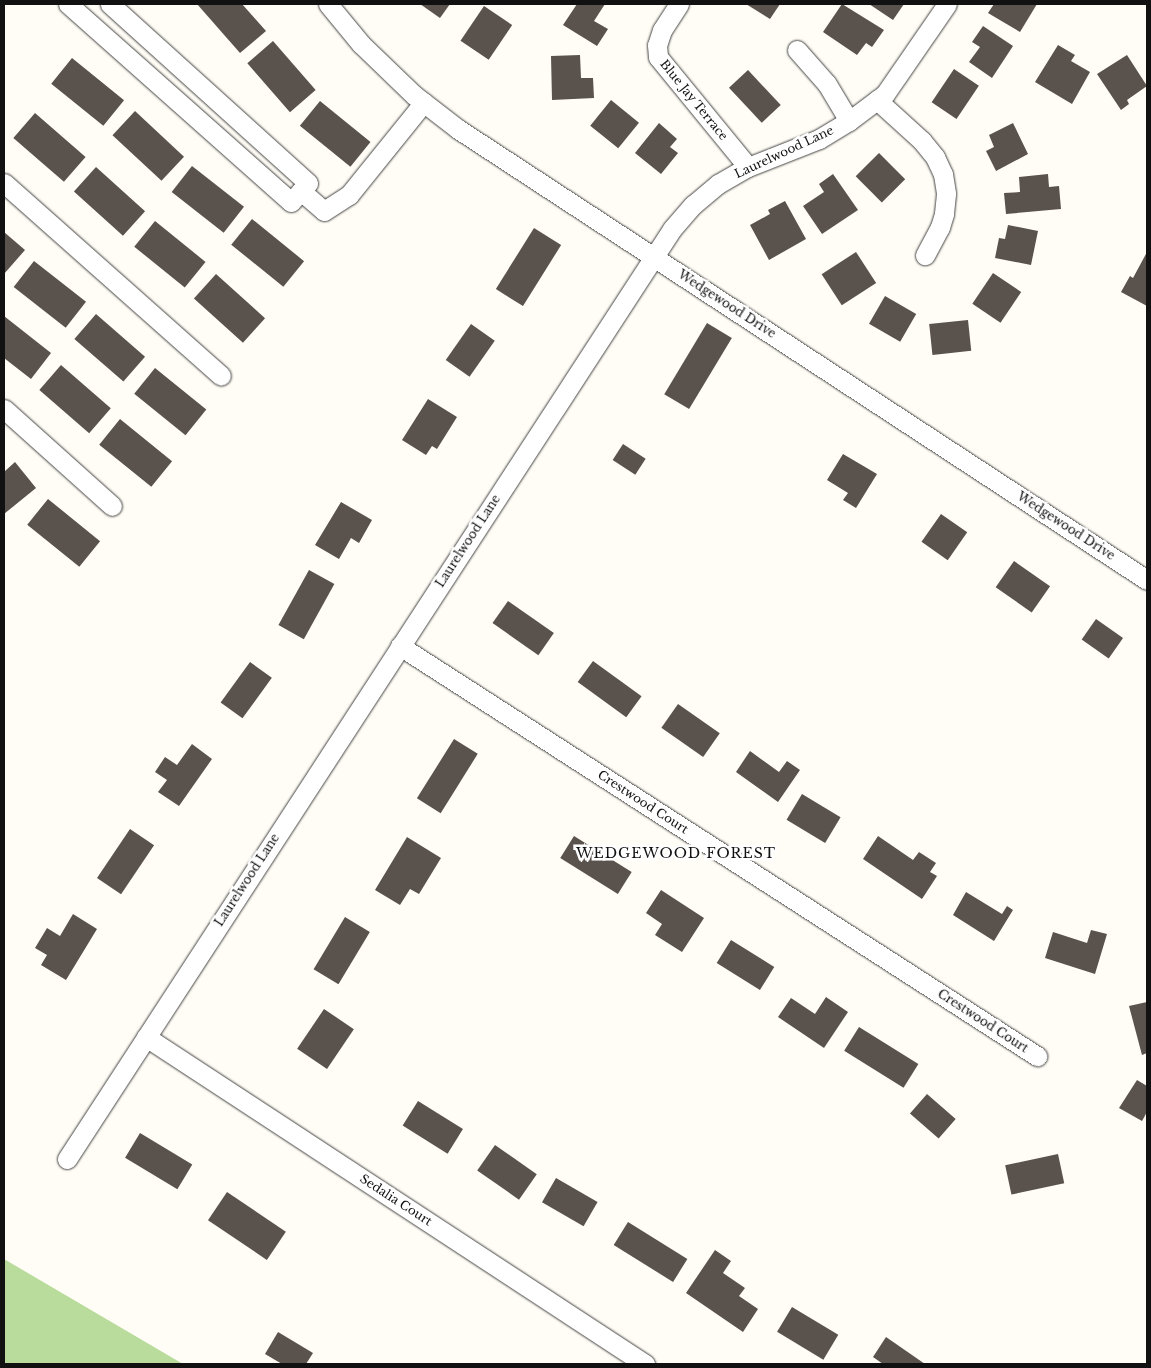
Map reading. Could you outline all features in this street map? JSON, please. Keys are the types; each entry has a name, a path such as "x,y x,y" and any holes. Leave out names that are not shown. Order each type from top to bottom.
{"street":[{"path":"68,4 291,202 308,183 110,4"},
{"name":"Wedgewood Drive","path":"328,4 361,44 424,102 458,129 655,256 1147,580"},
{"name":"Blue Jay Terrace","path":"679,4 662,30 650,59 748,167"},
{"name":"Laurelwood Lane","path":"67,1159 672,229 693,205 718,184 748,167 819,138 849,121 885,94 947,4"},
{"path":"797,50 826,84 849,121"},
{"path":"877,100 922,141 935,157 943,174 946,194 944,214 940,227 925,255"},
{"path":"301,191 324,211 349,195 424,102"},
{"path":"4,183 221,376"},
{"path":"6,415 112,506"},
{"name":"Crestwood Court","path":"400,646 1037,1056"},
{"name":"Sedalia Court","path":"146,1037 645,1364"}],"green space":[{"path":"4,1259 183,1364 4,1364"}],"building":[{"path":"197,4 242,4 266,31 240,53"},
{"path":"420,4 450,4 440,18"},
{"path":"577,4 605,4 594,21 608,29 597,46 563,25"},
{"path":"746,4 780,4 770,19"},
{"path":"842,4 884,30 872,47 866,43 857,55 823,32"},
{"path":"869,4 904,4 893,20"},
{"path":"994,4 1037,4 1020,32 988,13"},
{"path":"484,6 512,25 489,60 461,41"},
{"path":"983,26 1013,46 992,78 969,62 980,47 972,42"},
{"path":"273,41 316,90 290,112 247,63"},
{"path":"1058,45 1075,55 1071,61 1090,72 1072,104 1035,82"},
{"path":"580,55 581,78 593,78 594,98 552,100 551,56"},
{"path":"1127,55 1147,86 1127,100 1129,104 1121,110 1097,74"},
{"path":"72,58 124,100 103,126 51,84"},
{"path":"954,69 979,86 957,119 932,102"},
{"path":"748,70 781,105 762,123 729,88"},
{"path":"611,100 639,123 618,148 590,126"},
{"path":"320,101 371,142 350,167 300,126"},
{"path":"135,111 184,157 161,181 112,135"},
{"path":"35,113 86,157 64,182 13,138"},
{"path":"659,123 677,139 670,147 678,153 661,174 635,153"},
{"path":"1013,123 1028,154 996,171 986,151 994,147 989,135"},
{"path":"879,153 905,179 882,202 856,176"},
{"path":"192,166 244,207 224,233 172,192"},
{"path":"96,167 145,211 123,236 74,192"},
{"path":"833,174 858,210 822,234 803,206 824,192 819,184"},
{"path":"1048,174 1049,187 1059,186 1061,209 1006,214 1004,193 1020,192 1019,177"},
{"path":"785,201 806,239 769,260 750,225 770,214 768,210"},
{"path":"252,219 304,261 283,287 231,245"},
{"path":"155,221 206,262 185,288 134,247"},
{"path":"1008,225 1038,231 1031,265 995,258 999,238 1005,239"},
{"path":"534,228 561,245 523,306 496,289"},
{"path":"4,232 25,250 4,274"},
{"path":"856,252 876,283 842,305 822,274"},
{"path":"1147,252 1147,306 1121,292 1130,276 1133,278"},
{"path":"34,261 86,302 66,328 14,287"},
{"path":"993,273 1021,292 1000,323 972,304"},
{"path":"216,274 265,318 243,343 194,299"},
{"path":"885,296 916,314 900,342 869,324"},
{"path":"96,314 145,357 123,382 74,339"},
{"path":"4,316 51,353 31,379 4,358"},
{"path":"968,320 971,351 932,355 929,324"},
{"path":"707,323 732,338 689,409 664,394"},
{"path":"471,324 495,341 470,377 446,360"},
{"path":"61,365 111,408 89,433 39,390"},
{"path":"155,368 206,410 186,435 134,394"},
{"path":"428,399 457,417 437,449 432,446 426,455 402,440"},
{"path":"120,419 172,461 151,487 99,445"},
{"path":"623,444 646,459 635,475 613,460"},
{"path":"843,454 877,474 856,508 843,500 848,493 827,480"},
{"path":"15,462 36,488 4,514 4,472"},
{"path":"48,499 100,541 79,567 27,525"},
{"path":"341,502 372,520 359,543 351,538 339,559 315,545"},
{"path":"941,514 967,532 948,560 921,542"},
{"path":"1014,561 1050,586 1032,612 996,587"},
{"path":"309,570 334,584 304,639 278,625"},
{"path":"508,601 554,633 538,655 493,623"},
{"path":"1096,619 1123,638 1109,658 1082,639"},
{"path":"593,661 642,696 626,717 578,682"},
{"path":"250,662 272,678 242,718 221,702"},
{"path":"678,704 720,733 703,757 661,728"},
{"path":"454,739 478,754 441,813 417,798"},
{"path":"192,744 212,759 179,806 158,792 167,780 155,772 165,757 177,765"},
{"path":"750,751 779,772 787,761 800,770 778,802 736,772"},
{"path":"802,794 841,817 825,843 787,820"},
{"path":"130,829 154,845 121,894 97,878"},
{"path":"574,836 632,872 618,894 560,858"},
{"path":"878,836 913,860 919,852 936,863 930,872 937,876 922,899 863,859"},
{"path":"407,837 441,858 419,894 410,889 400,905 375,890"},
{"path":"661,890 704,918 682,952 655,935 662,924 646,913"},
{"path":"966,892 1002,914 1007,906 1013,910 994,941 953,915"},
{"path":"73,914 97,929 66,980 41,965 47,955 35,948 47,928 60,936"},
{"path":"345,917 370,932 338,984 314,969"},
{"path":"1091,930 1107,934 1095,974 1045,958 1053,932 1087,943"},
{"path":"731,940 774,967 760,990 717,963"},
{"path":"826,997 848,1012 824,1048 778,1017 791,998 815,1014"},
{"path":"1147,1002 1147,1053 1142,1055 1129,1006"},
{"path":"324,1009 354,1029 327,1069 297,1049"},
{"path":"859,1027 918,1064 904,1088 844,1051"},
{"path":"1137,1080 1147,1086 1147,1112 1142,1121 1119,1108"},
{"path":"927,1094 956,1119 939,1139 910,1114"},
{"path":"418,1101 463,1129 448,1154 403,1126"},
{"path":"140,1133 192,1164 177,1189 125,1158"},
{"path":"495,1145 537,1174 519,1200 477,1170"},
{"path":"1058,1154 1064,1183 1011,1195 1005,1165"},
{"path":"556,1178 598,1202 584,1226 542,1202"},
{"path":"227,1192 286,1232 267,1260 208,1220"},
{"path":"628,1222 687,1259 673,1282 614,1245"},
{"path":"715,1250 731,1261 723,1273 745,1288 739,1296 758,1309 743,1332 686,1293"},
{"path":"792,1307 838,1335 823,1360 777,1332"},
{"path":"278,1332 313,1353 306,1364 282,1364 265,1354"},
{"path":"886,1337 925,1364 883,1364 873,1357"}],"district":[{"name":"WEDGEWOOD FOREST","path":"676,853"}]}
